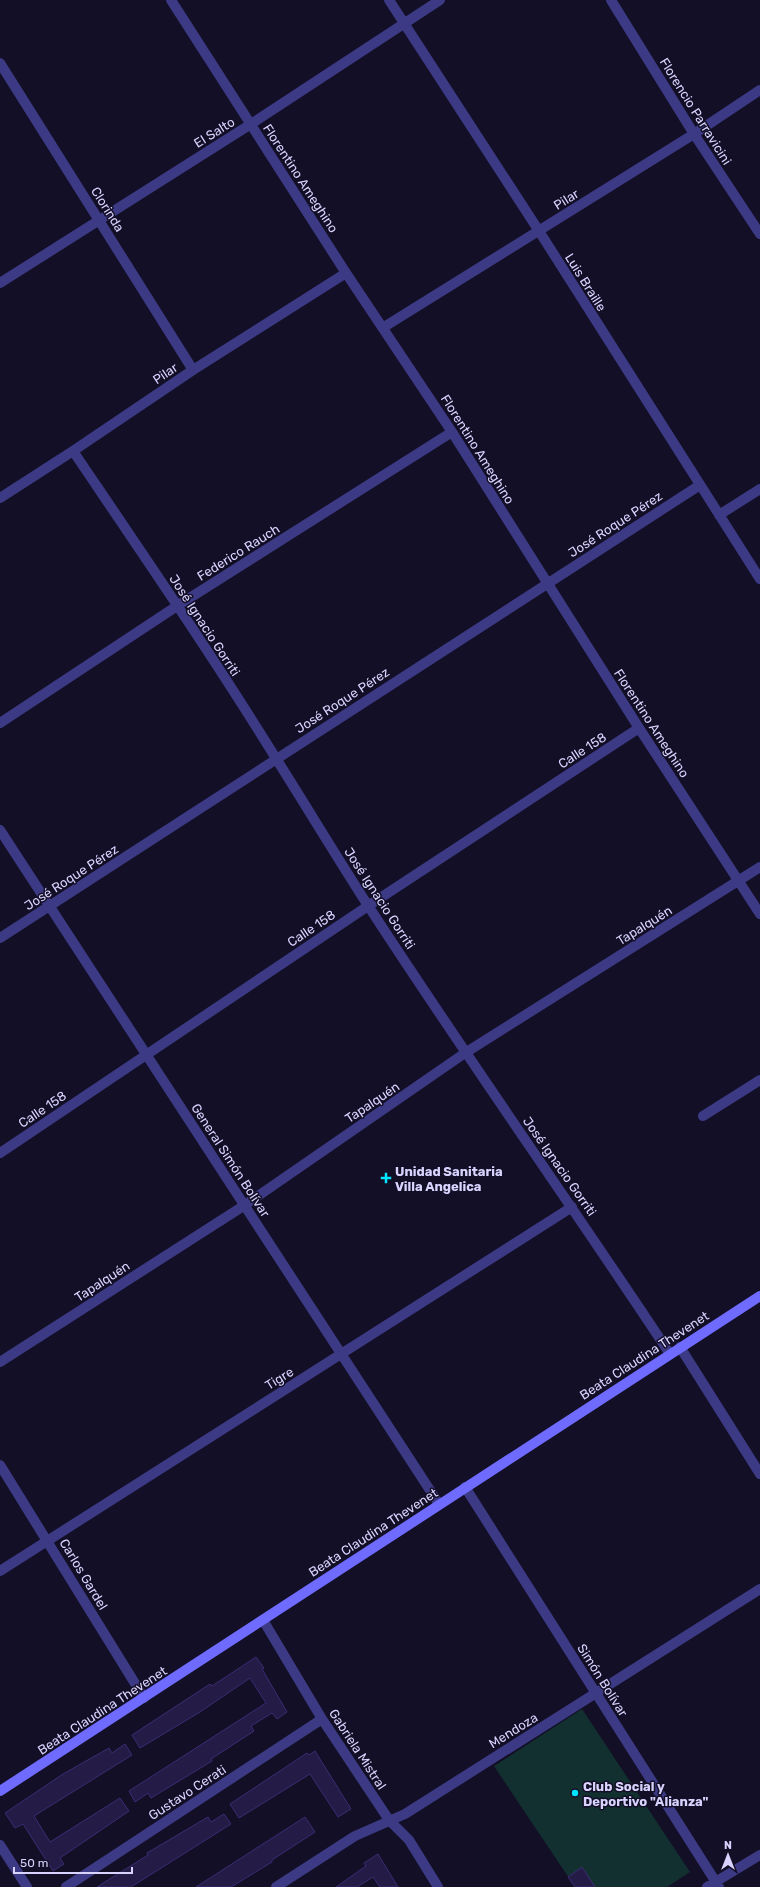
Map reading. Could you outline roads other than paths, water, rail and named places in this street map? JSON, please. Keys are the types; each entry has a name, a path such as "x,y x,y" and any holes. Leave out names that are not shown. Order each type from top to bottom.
{"main road":[{"name":"Beata Claudina Thevenet","path":"0,1791 760,1296"}],"street":[{"name":"Florentino Ameghino","path":"171,0 346,273 384,327 452,432 639,728 760,914"},
{"name":"Luis Braille","path":"389,0 539,231 760,579"},
{"name":"El Salto","path":"0,283 251,124 440,0"},
{"name":"Florencio Parravicini","path":"611,0 694,134 760,234"},
{"name":"Clorinda","path":"0,63 194,370"},
{"name":"Pilar","path":"384,327 694,134 760,90"},
{"name":"Pilar","path":"0,498 194,370 346,273"},
{"name":"Federico Rauch","path":"0,723 178,606 452,432"},
{"name":"José Ignacio Gorriti","path":"73,451 178,606 277,758 368,906 465,1053 572,1207 670,1354"},
{"name":"José Roque Pérez","path":"0,938 700,485"},
{"path":"719,515 760,489"},
{"name":"Calle 158","path":"0,1153 368,906 639,728"},
{"name":"General Simón Bolívar","path":"0,830 439,1504"},
{"name":"Tapalquén","path":"0,1362 245,1205 465,1053 760,867"},
{"path":"702,1116 760,1080"},
{"name":"Tigre","path":"0,1571 572,1207"},
{"path":"680,1347 760,1474"},
{"name":"Carlos Gardel","path":"0,1465 48,1540 144,1698"},
{"name":"Simón Bolívar","path":"465,1487 596,1694 714,1885"},
{"name":"Mendoza","path":"276,1887 354,1836 405,1814 760,1590"},
{"name":"Gabriela Mistral","path":"263,1620 322,1719 389,1820 409,1840 438,1887"},
{"name":"Gustavo Cerati","path":"66,1887 322,1719"},
{"path":"0,1845 27,1887"},
{"path":"714,1885 760,1855"}],"place":[{"name":"Unidad Sanitaria Villa Angelica","path":"386,1178"},
{"name":"Club Social y Deportivo \"Alianza\"","path":"575,1793"}]}
